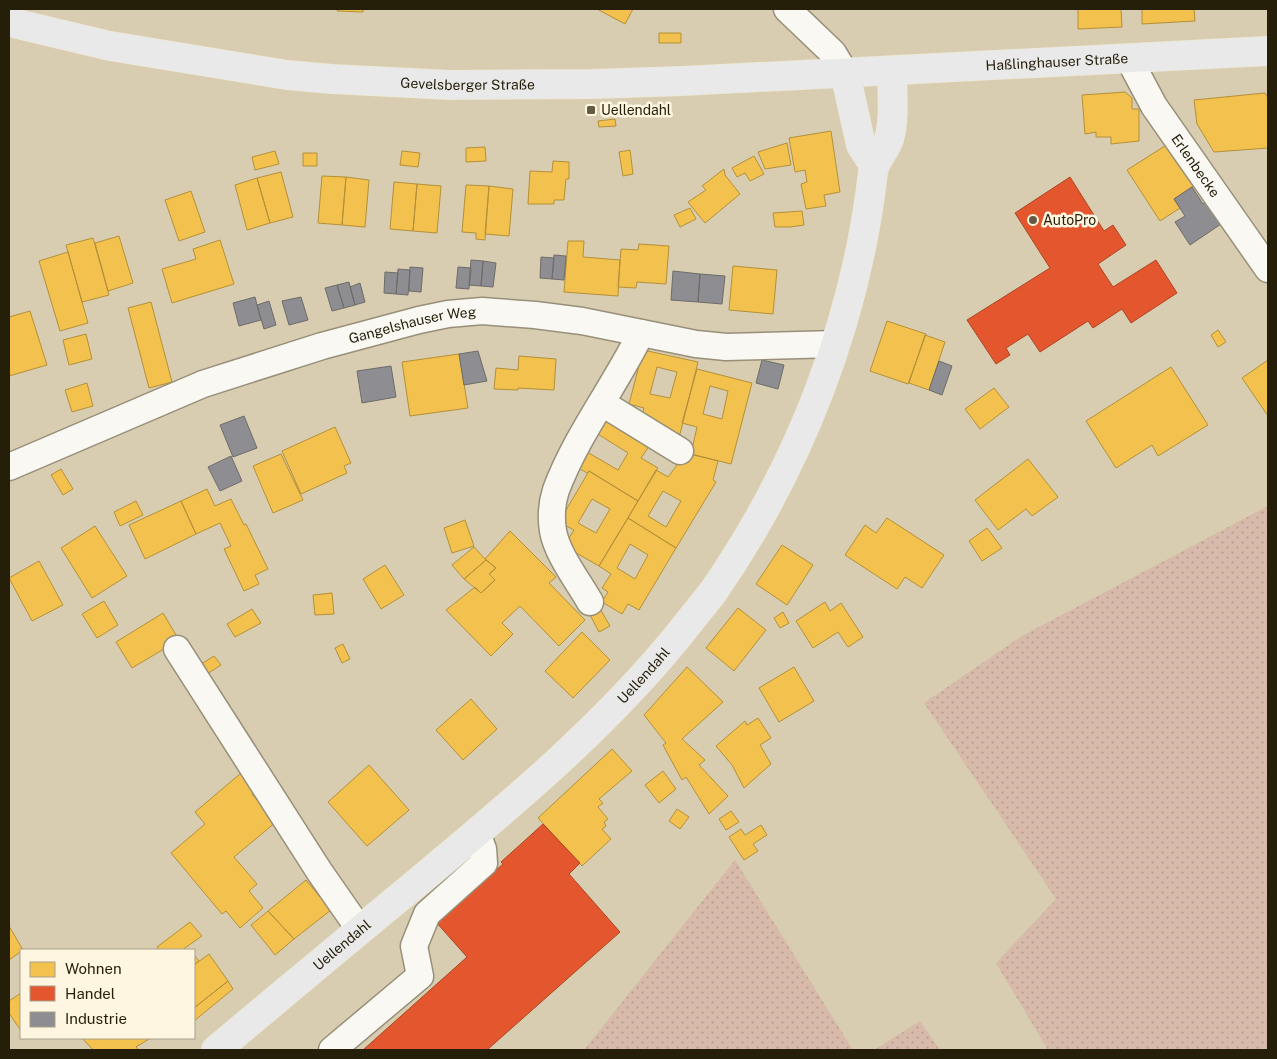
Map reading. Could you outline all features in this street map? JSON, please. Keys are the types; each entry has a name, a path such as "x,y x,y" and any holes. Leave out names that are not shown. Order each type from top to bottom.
{"main road":[{"name":"Gevelsberger Straße","path":"9,22 110,46 287,74 332,79 449,85 584,84 691,81 845,73"},
{"name":"Haßlinghauser Straße","path":"845,73 1268,50"},
{"name":"Uellendahl","path":"216,1050 477,833 590,731 657,662 712,592 753,528 794,454 817,400 836,344 867,223 874,165 887,144 890,134 892,71"},
{"path":"845,73 860,145 874,165"}],"street":[{"path":"787,9 832,53 845,73"},
{"name":"Erlenbecke","path":"1128,59 1154,106 1268,269"},
{"name":"Gangelshauser Weg","path":"9,467 204,384 322,346 448,314 482,311 563,319 696,344 726,347 836,344"},
{"path":"590,602 559,550 553,532 552,513 556,491 570,460 641,333"},
{"path":"602,403 680,451"},
{"path":"177,649 314,863 360,930"},
{"path":"332,1050 420,976 414,946 427,914 484,863 483,849 477,833"}],"shaded area":[{"path":"1268,506 1268,1050 1048,1050 996,963 1056,899 924,703 1022,636"},
{"path":"735,860 853,1050 584,1050"},
{"path":"920,1021 940,1050 874,1050"}],"building: Wohnen":[{"path":"338,9 363,9 363,12 337,11"},
{"path":"597,9 633,9 625,24"},
{"path":"1078,9 1121,9 1122,27 1078,29"},
{"path":"1142,9 1194,9 1195,21 1142,24"},
{"path":"659,33 681,33 681,43 659,43"},
{"path":"1125,92 1132,98 1132,109 1139,109 1139,141 1111,144 1111,137 1096,137 1096,132 1085,134 1082,95"},
{"path":"1265,93 1268,98 1268,148 1214,152 1197,124 1194,100"},
{"path":"615,119 616,126 599,127 598,121"},
{"path":"831,131 840,192 824,195 826,206 806,209 801,184 807,182 805,170 795,172 789,138"},
{"path":"787,143 791,165 765,169 758,152"},
{"path":"1168,144 1195,185 1174,199 1180,208 1160,221 1127,170"},
{"path":"485,147 486,161 466,162 466,148"},
{"path":"630,150 633,174 623,176 619,152"},
{"path":"275,151 279,164 255,170 252,157"},
{"path":"402,151 420,153 418,167 400,165"},
{"path":"303,153 317,153 317,166 303,166"},
{"path":"754,156 764,174 750,181 745,173 737,177 732,168"},
{"path":"553,161 569,162 569,179 566,179 564,200 554,200 554,204 528,204 530,171 552,172"},
{"path":"724,169 725,175 740,194 705,223 688,202 706,190 702,186"},
{"path":"281,172 293,217 270,223 257,178"},
{"path":"322,176 346,177 342,225 318,223"},
{"path":"346,177 369,180 365,227 342,225"},
{"path":"257,178 270,223 247,230 235,185"},
{"path":"394,182 417,184 413,231 390,229"},
{"path":"417,184 441,186 437,233 413,231"},
{"path":"466,185 489,186 485,240 476,239 476,233 462,232"},
{"path":"489,186 513,189 509,236 485,234"},
{"path":"191,191 205,232 179,241 165,200"},
{"path":"690,208 696,219 680,227 674,215"},
{"path":"802,211 804,225 775,227 773,213"},
{"path":"119,236 133,283 108,291 95,243"},
{"path":"93,238 109,295 82,302 66,245"},
{"path":"220,240 234,284 172,303 162,269 196,259 193,249"},
{"path":"568,241 584,241 583,257 620,260 618,296 564,292"},
{"path":"639,244 669,246 666,284 637,282 636,288 618,287 621,249 638,250"},
{"path":"68,252 88,323 60,331 39,261"},
{"path":"733,266 777,270 773,314 729,310"},
{"path":"151,302 172,382 149,388 128,308"},
{"path":"30,311 47,365 9,376 9,317"},
{"path":"887,321 926,334 908,384 870,371"},
{"path":"1218,330 1226,342 1218,347 1211,335"},
{"path":"86,334 92,359 69,365 63,340"},
{"path":"925,335 945,342 929,390 909,383"},
{"path":"643,350 698,362 680,434 640,425 644,408 629,404","holes":["657,367 677,372 670,398 650,394"]},
{"path":"459,354 468,408 410,416 402,362"},
{"path":"519,356 556,359 554,390 494,389 496,368 518,370"},
{"path":"1268,360 1268,416 1242,378"},
{"path":"1171,367 1208,425 1158,456 1152,445 1116,468 1086,421"},
{"path":"697,369 752,383 731,464 691,454 697,427 682,423","holes":["710,386 728,391 722,419 703,414"]},
{"path":"87,383 93,406 72,412 65,390"},
{"path":"994,388 1009,407 980,429 965,409"},
{"path":"602,417 650,445 641,458 658,468 638,501 589,471 587,473 573,465 582,449 618,470 628,453 593,431"},
{"path":"335,427 351,463 344,466 347,473 301,494 282,451"},
{"path":"686,453 718,461 713,480 716,482 676,548 628,518 656,470 668,477","holes":["663,491 681,501 666,527 648,516"]},
{"path":"281,454 303,500 273,513 253,466"},
{"path":"1028,459 1058,497 1032,516 1026,509 998,530 975,500"},
{"path":"61,469 73,489 63,495 51,475"},
{"path":"589,471 638,501 599,566 564,546 574,530 559,522","holes":["592,499 610,509 596,533 578,523"]},
{"path":"207,489 215,506 231,499 244,525 246,524 268,569 255,575 259,584 244,591 224,549 231,546 220,523 196,534 181,501"},
{"path":"136,501 143,515 120,526 114,512"},
{"path":"181,501 196,534 145,559 129,525"},
{"path":"628,518 676,548 639,610 628,604 622,614 602,602 608,592 602,588 611,574 599,566","holes":["630,544 648,555 635,579 617,568"]},
{"path":"887,518 944,555 922,588 905,577 897,589 845,555 865,525 876,533"},
{"path":"465,520 474,546 452,553 444,528"},
{"path":"95,526 127,576 92,598 61,548"},
{"path":"987,528 1002,548 982,561 969,541"},
{"path":"510,531 556,577 549,583 585,620 559,646 520,606 502,623 513,634 491,656 446,610 475,587 481,593 495,580 489,574 496,568 485,559"},
{"path":"782,545 813,565 787,605 756,584"},
{"path":"474,547 486,560 464,579 452,565"},
{"path":"486,560 496,568 489,574 495,580 481,593 464,579"},
{"path":"39,561 63,605 32,621 9,578"},
{"path":"385,565 404,595 381,609 363,579"},
{"path":"332,593 334,614 315,615 313,595"},
{"path":"104,601 118,625 97,638 82,614"},
{"path":"825,602 830,611 841,603 863,637 848,647 838,632 813,648 796,621"},
{"path":"599,607 610,626 599,632 589,613"},
{"path":"738,608 766,630 734,671 706,648"},
{"path":"252,609 261,623 235,637 227,624"},
{"path":"783,612 789,623 780,628 774,618"},
{"path":"163,613 179,640 132,668 116,642"},
{"path":"582,632 610,660 573,698 545,671"},
{"path":"343,644 350,659 342,663 335,648"},
{"path":"214,656 221,665 204,676 198,666"},
{"path":"687,667 723,702 682,739 705,760 699,765 728,796 709,814 686,777 682,780 663,745 666,743 644,715"},
{"path":"794,667 814,701 779,722 759,688"},
{"path":"471,699 497,729 463,760 436,730"},
{"path":"758,718 771,738 760,745 771,764 744,788 732,765 716,746 745,721 747,725"},
{"path":"612,749 632,771 599,799 603,803 598,807 608,819 604,822 606,826 602,829 611,839 582,866 538,818"},
{"path":"369,765 409,810 367,846 328,802"},
{"path":"663,771 676,789 659,803 645,785"},
{"path":"241,773 255,791 252,794 276,822 234,857 257,884 249,891 263,908 240,928 226,911 222,914 171,853 205,824 195,812"},
{"path":"677,809 689,817 680,829 669,821"},
{"path":"731,811 739,822 726,830 719,819"},
{"path":"761,825 767,835 753,844 758,851 744,860 729,837 741,829 745,835"},
{"path":"306,880 331,910 294,939 268,911"},
{"path":"268,911 294,939 275,955 251,925"},
{"path":"190,922 202,936 183,949 158,949 157,947"},
{"path":"9,926 22,949 20,949 20,952 9,960"},
{"path":"209,954 228,981 195,1007 195,964"},
{"path":"195,956 199,961 195,964"},
{"path":"228,981 233,989 195,1020 195,1007"},
{"path":"20,994 20,1030 9,1013 9,1001"},
{"path":"83,1039 149,1039 136,1047 139,1050 93,1050"}],"building: Handel":[{"path":"1070,177 1104,231 1113,225 1126,245 1098,264 1113,287 1156,260 1177,293 1131,323 1122,309 1093,328 1088,321 1040,352 1028,334 1006,348 1010,355 996,364 967,320 1050,268 1015,213"},
{"path":"543,824 580,863 569,874 620,932 487,1050 363,1050 467,957 436,922 503,864 501,862"}],"building: Industrie":[{"path":"1192,187 1203,204 1206,201 1221,224 1190,245 1175,222 1185,216 1174,199"},
{"path":"554,255 566,256 564,280 552,279"},
{"path":"541,257 554,258 552,279 540,278"},
{"path":"471,260 483,261 481,286 469,285"},
{"path":"483,261 496,263 493,287 481,286"},
{"path":"410,267 423,268 421,292 409,291"},
{"path":"458,267 471,268 469,289 456,288"},
{"path":"398,269 410,270 408,295 396,294"},
{"path":"673,271 700,274 698,302 671,300"},
{"path":"385,272 398,273 396,294 384,293"},
{"path":"700,274 725,276 722,304 698,302"},
{"path":"349,282 355,305 344,308 337,285"},
{"path":"360,283 365,302 355,305 350,287"},
{"path":"337,285 344,308 332,311 325,288"},
{"path":"255,297 261,320 239,326 233,303"},
{"path":"301,297 308,320 289,325 282,301"},
{"path":"269,301 276,325 264,329 257,305"},
{"path":"478,351 487,381 464,385 459,354"},
{"path":"762,360 784,365 778,389 756,383"},
{"path":"939,361 952,366 942,395 929,390"},
{"path":"391,366 396,397 362,403 357,371"},
{"path":"244,416 257,448 233,457 220,425"},
{"path":"231,456 242,481 220,491 208,467"}],"place":[{"name":"Uellendahl","path":"591,110"},
{"name":"AutoPro","path":"1033,220"}]}
